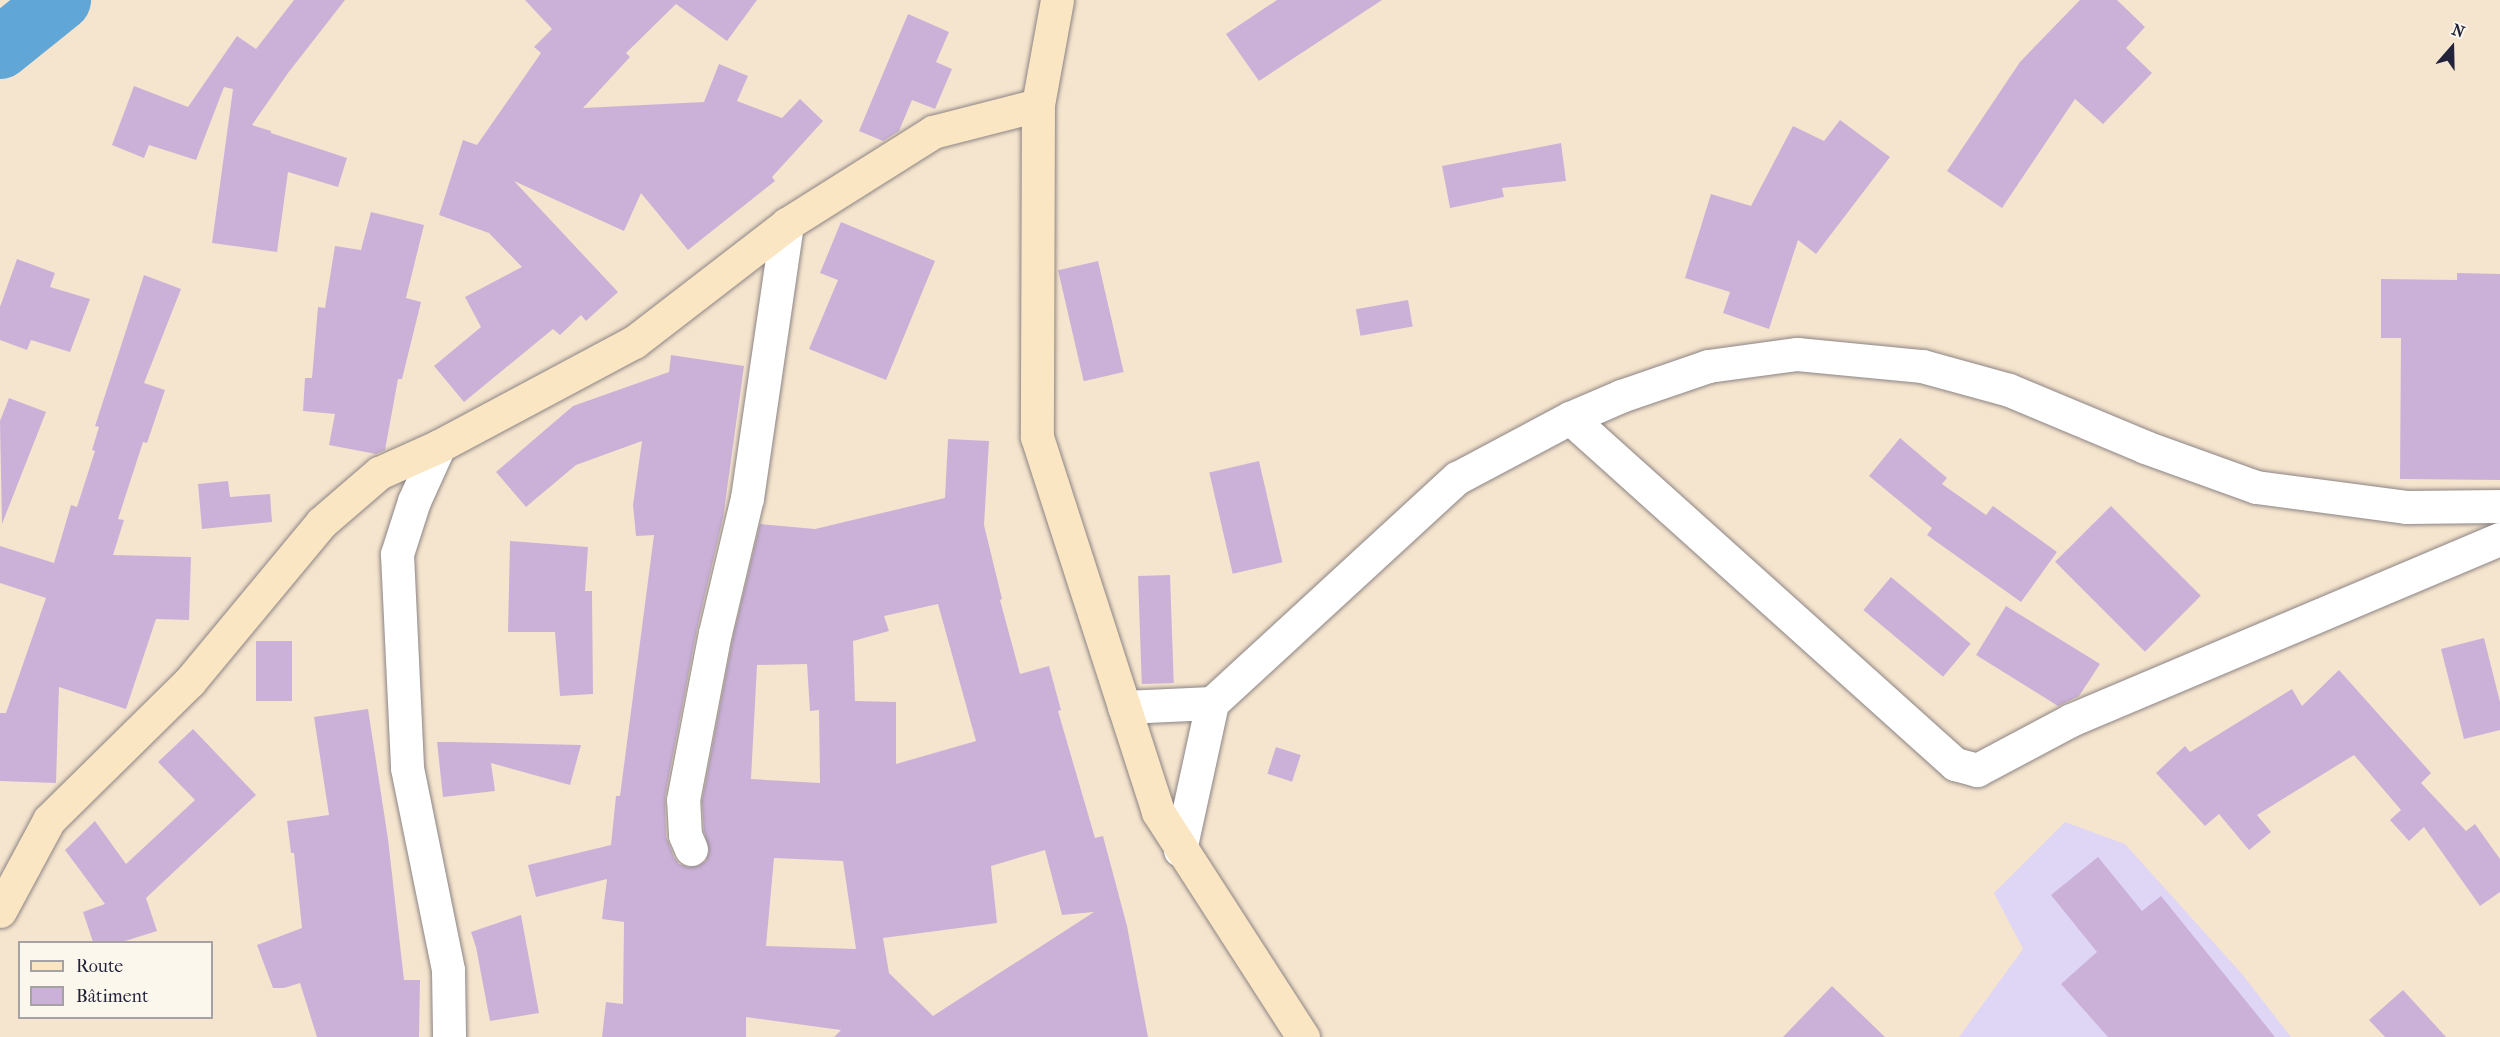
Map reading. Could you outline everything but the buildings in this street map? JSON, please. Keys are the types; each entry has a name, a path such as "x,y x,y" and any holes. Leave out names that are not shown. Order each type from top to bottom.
{"street":[{"path":"1057,0 1038,105 1037,437 1158,812 1180,850 1303,1037"},
{"path":"0,911 49,820 190,681 321,523 379,473 439,446 634,342 787,224 933,132 1038,105"},
{"path":"691,849 685,835 683,800 715,633 747,498 787,224"},
{"path":"1180,850 1212,703 1457,478 1570,418 1621,396 1708,366 1797,354 1922,366 2010,390 2145,447 2256,487 2406,507 2500,506"},
{"path":"1570,418 1955,764 1977,770 2072,720 2500,539"},
{"path":"439,446 414,501 397,554 407,768 448,970 449,1037"},
{"path":"1124,707 1212,703"}],"shaded area":[{"path":"2065,822 2125,844 2242,974 2291,1037 1959,1037 2023,949 1994,893"}],"waterway":[{"path":"0,48 60,0"}]}
